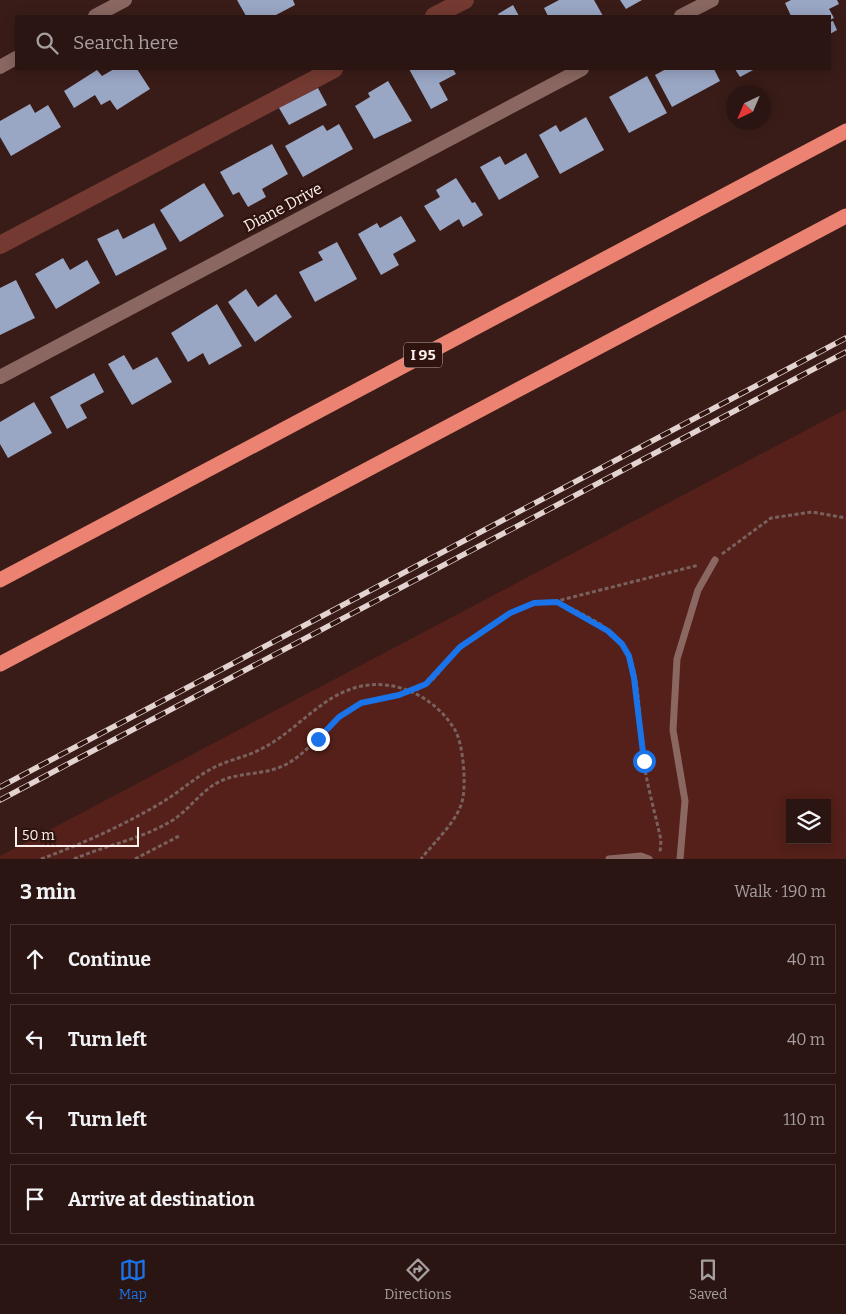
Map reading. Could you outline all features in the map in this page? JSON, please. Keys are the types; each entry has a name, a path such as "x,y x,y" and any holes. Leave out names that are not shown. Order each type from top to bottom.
{"highway":[{"name":"I 95","path":"0,580 846,131"},
{"path":"0,664 846,216"}],"street":[{"path":"97,15 125,0"},
{"path":"683,15 712,0"},
{"path":"0,67 15,59"},
{"name":"Diane Drive","path":"0,377 580,70"}],"lane":[{"path":"680,859 685,801 673,730 677,659 698,590 715,560"},
{"path":"609,859 641,856 649,859"}],"path":[{"path":"74,859 122,843 163,825 182,813 210,788 224,780 261,774 285,765 308,749 339,717 361,703 410,691 426,684 460,647 510,613 534,603 557,602 631,584 715,560 732,545 771,518 812,512 846,518"},
{"path":"557,602 608,631 622,644 629,656 634,678 644,761 661,840 660,853"},
{"path":"40,859 90,841 161,803 211,769 262,749 288,733 324,702 345,691 380,684 397,686 410,691 435,706 456,731 461,744 463,798 456,814 421,859"},
{"path":"135,859 181,835"},
{"path":"88,854 90,859"}],"shaded area":[{"path":"846,409 846,859 0,859 0,856"}],"building":[{"path":"237,0 293,0 295,5 276,15 245,15"},
{"path":"559,0 594,0 602,15 548,15 544,8"},
{"path":"620,0 642,0 626,9"},
{"path":"791,0 837,0 839,4 829,9 834,18 831,20 831,15 791,15 785,3"},
{"path":"513,5 518,15 498,15"},
{"path":"833,21 837,30 831,33 831,22"},
{"path":"97,70 102,76 112,70 138,70 150,89 117,110 110,100 101,105 95,95 74,108 64,91"},
{"path":"410,70 454,70 456,74 439,83 448,100 431,109"},
{"path":"664,70 714,70 720,81 672,107 655,75"},
{"path":"736,70 753,70 740,77"},
{"path":"647,76 667,113 629,133 609,97"},
{"path":"388,81 412,121 374,139 355,106 370,97 368,93"},
{"path":"318,88 327,105 289,125 279,108"},
{"path":"30,104 35,113 48,105 61,127 11,156 0,137 0,121"},
{"path":"586,117 604,150 560,174 539,135 556,125 560,132"},
{"path":"339,124 353,149 303,177 285,146 323,125 327,131"},
{"path":"272,144 288,174 262,189 266,197 248,207 239,192 233,195 220,172"},
{"path":"526,153 539,177 499,200 480,167 500,156 505,165"},
{"path":"456,178 472,203 475,202 483,215 463,227 459,219 440,231 424,206 440,197 436,190"},
{"path":"204,183 224,216 180,242 160,210"},
{"path":"401,216 416,241 393,254 399,265 381,275 358,234 377,223 380,228"},
{"path":"154,223 167,249 116,276 97,239 118,229 123,239"},
{"path":"337,242 357,279 315,302 299,272 323,260 318,252"},
{"path":"63,258 70,270 87,260 100,283 56,309 35,274"},
{"path":"16,280 35,318 0,335 0,288"},
{"path":"246,289 258,307 276,294 292,317 255,342 228,302"},
{"path":"217,304 242,346 209,365 203,353 188,362 171,333"},
{"path":"124,355 133,370 157,357 172,382 132,405 108,364"},
{"path":"94,373 104,392 80,405 87,418 67,429 50,397"},
{"path":"34,402 52,433 8,458 0,444 0,422"}],"waterway":[{"path":"436,15 465,0"},
{"path":"0,245 332,70"}],"railway":[{"path":"0,787 846,338"},
{"path":"0,800 846,352"}],"route":[{"path":"318,739 339,717 361,703 399,695 426,684 460,647 510,613 534,603 557,602 608,631 622,644 629,656 634,678 644,761"}]}
